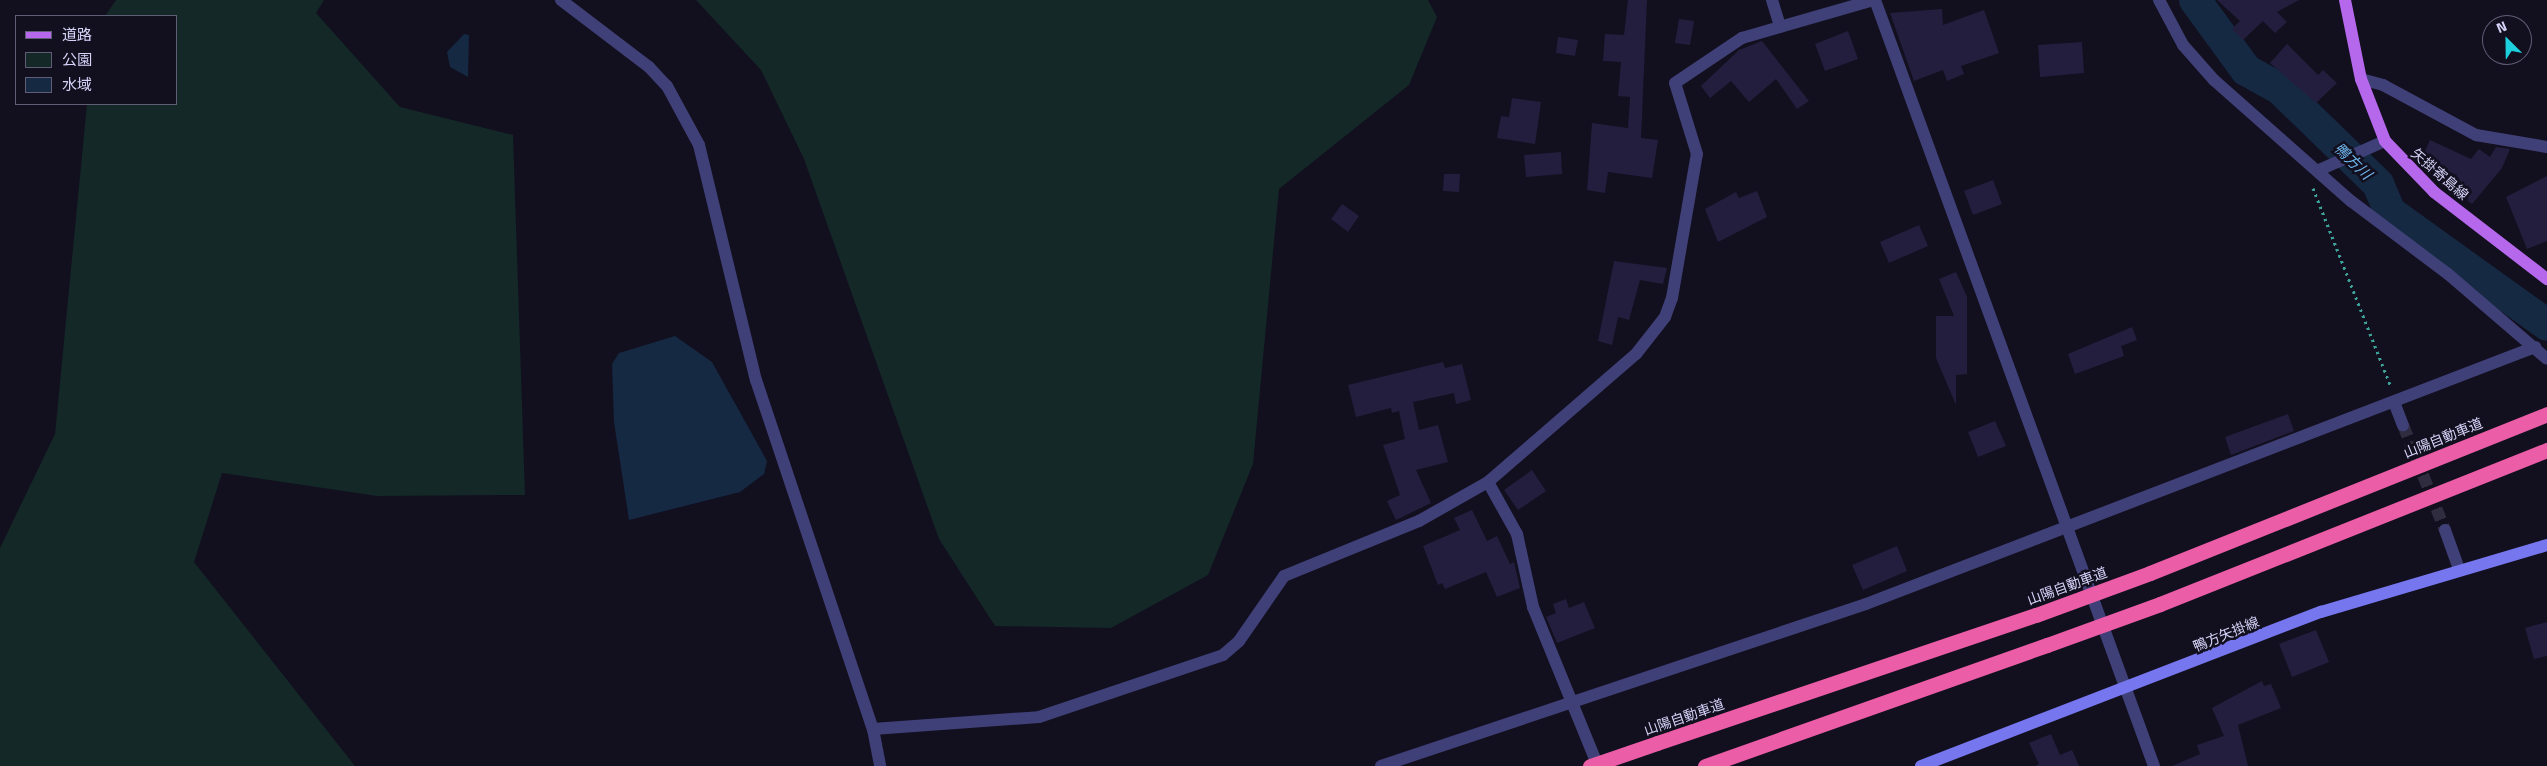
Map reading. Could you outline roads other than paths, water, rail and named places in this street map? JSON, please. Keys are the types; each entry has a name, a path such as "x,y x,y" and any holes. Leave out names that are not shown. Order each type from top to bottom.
{"highway":[{"name":"山陽自動車道","path":"1590,766 2036,615 2150,572 2547,414"},
{"path":"1705,766 2160,604 2547,450"}],"main road":[{"name":"矢掛寄島線","path":"2345,0 2361,79 2385,140 2434,192 2547,279"},
{"name":"鴨方矢掛線","path":"1921,766 2126,689 2321,612 2459,569 2547,545"}],"street":[{"path":"561,0 655,73 668,86 699,145 756,380 873,729 877,765"},
{"path":"1772,0 1780,27"},
{"path":"873,729 1039,717 1223,655 1239,641 1284,576 1418,521 1488,482 1636,354 1665,317 1672,298 1698,154 1683,120 1675,83 1742,38 1874,0 2069,528 2154,766"},
{"path":"2159,0 2183,45 2214,80 2323,168 2351,201 2535,347 2547,359"},
{"path":"2361,79 2383,85 2476,135 2547,147"},
{"path":"2323,168 2385,140"},
{"path":"1381,766 1866,604 2069,528 2535,347"},
{"path":"2394,402 2403,425"},
{"path":"1488,482 1517,534 1533,607 1598,766"},
{"path":"2444,530 2459,569"}],"water":[{"path":"464,34 469,35 468,77 450,67 447,52"},
{"path":"675,336 712,362 767,461 764,474 740,492 629,520 614,422 612,364 619,353"}],"waterway":[{"name":"鴨方川","path":"2195,0 2246,70 2279,88 2378,184 2390,212 2547,325"}],"tunnel":[{"path":"2403,425 2445,530"}]}
